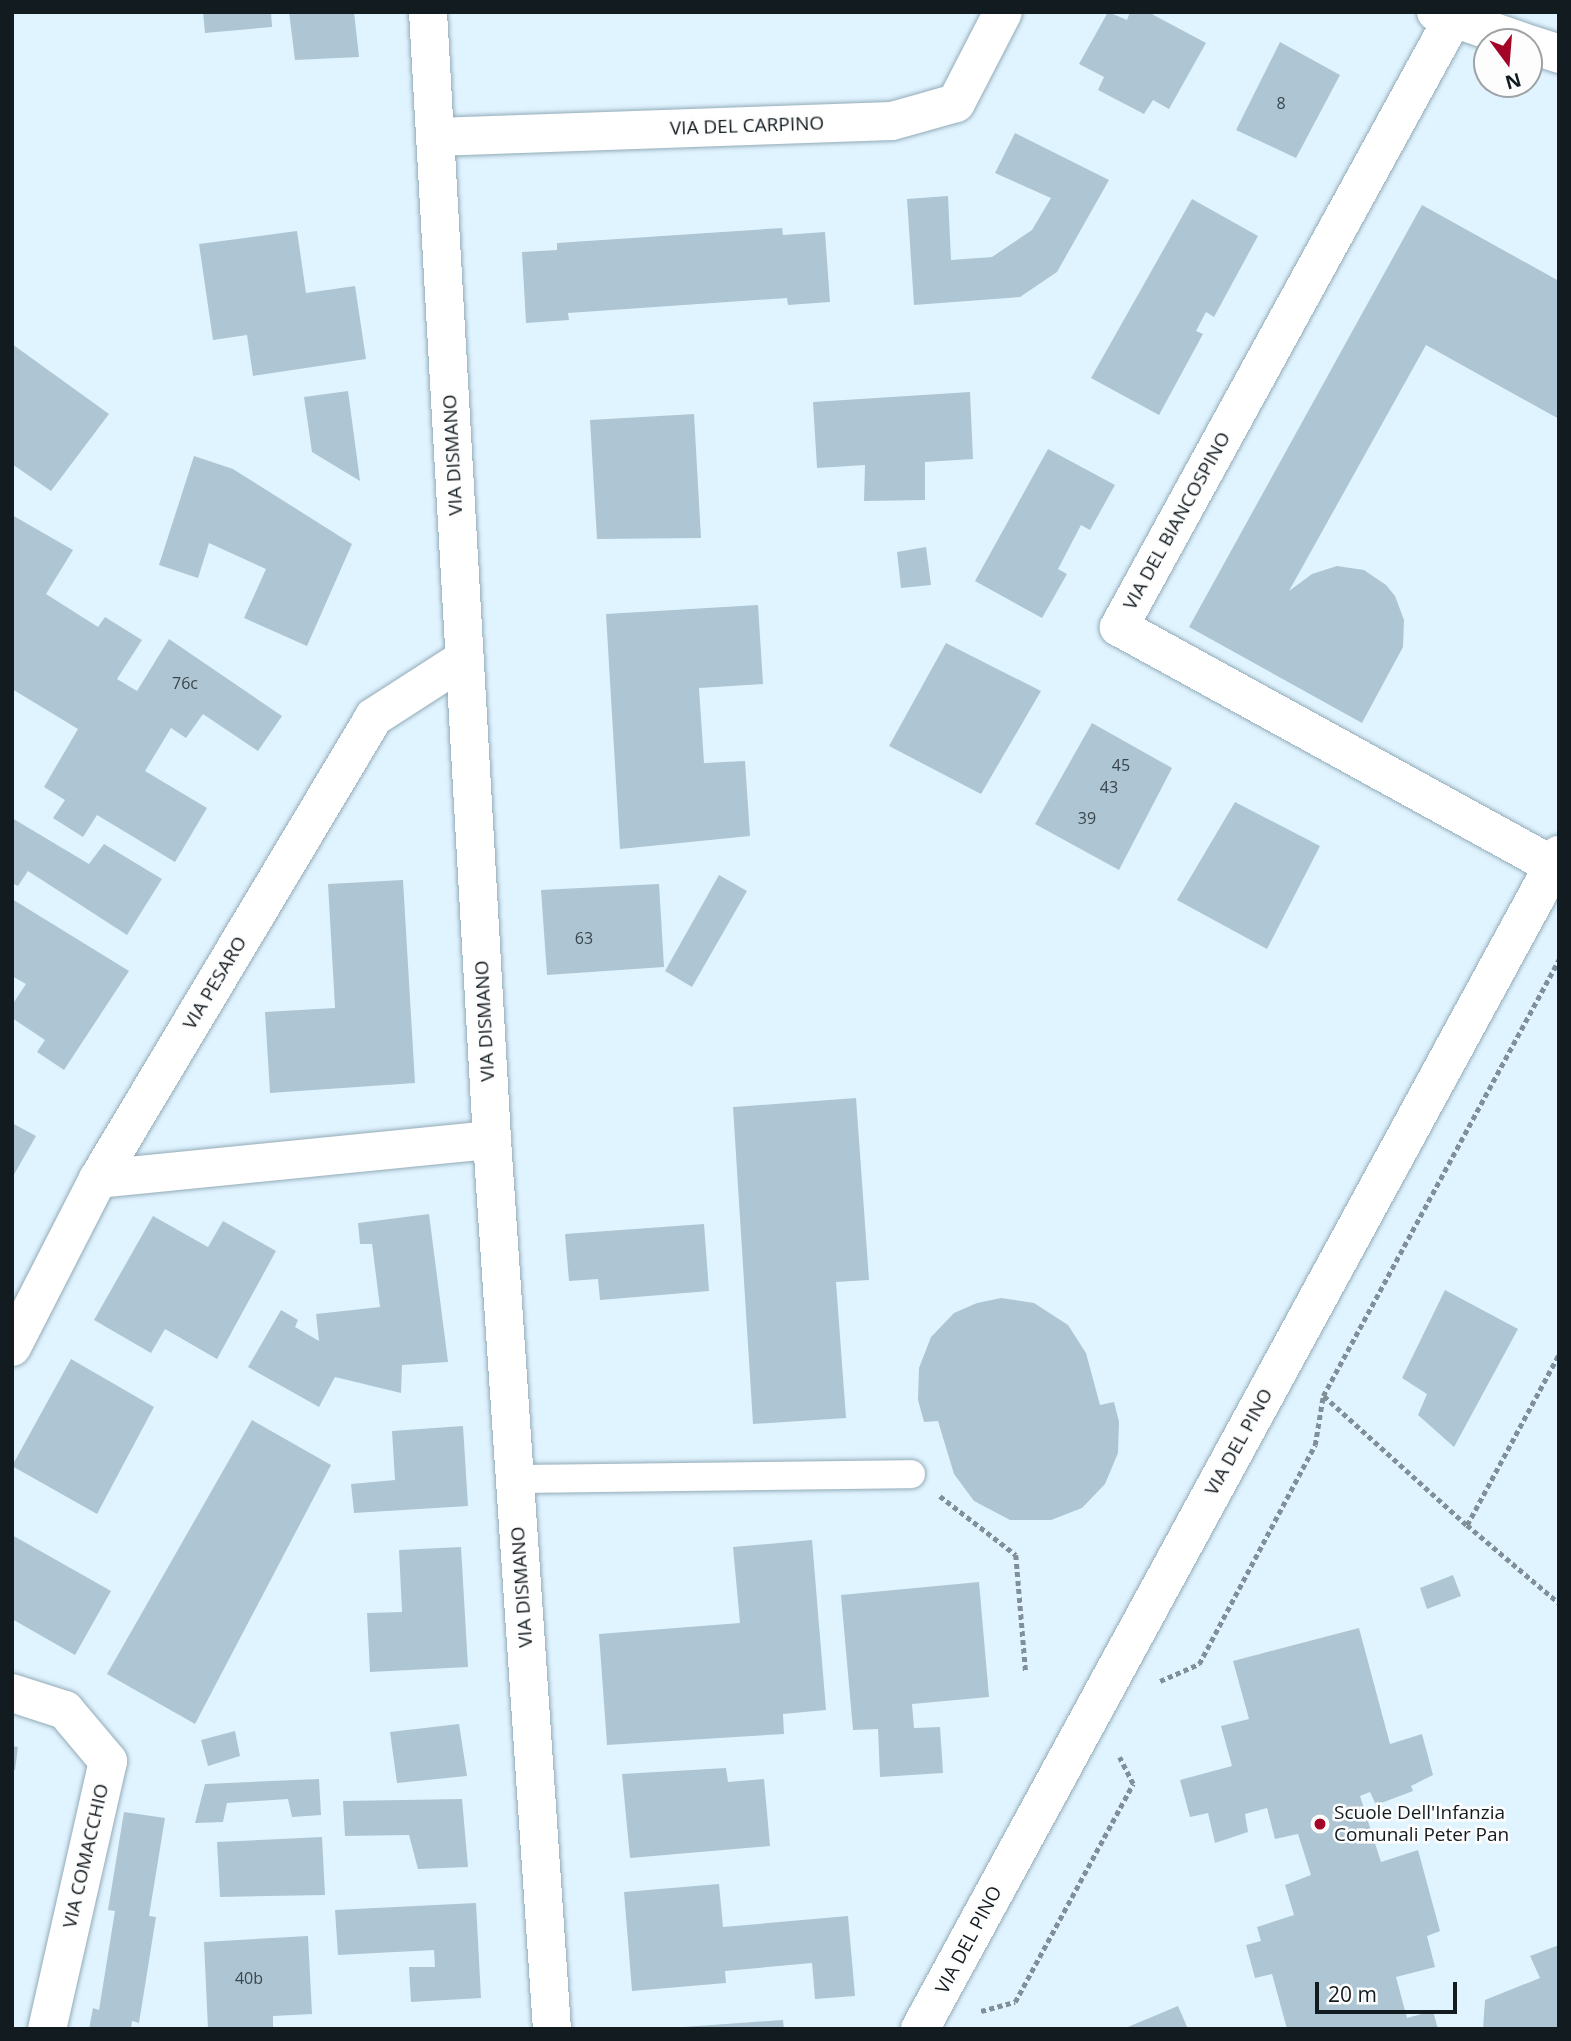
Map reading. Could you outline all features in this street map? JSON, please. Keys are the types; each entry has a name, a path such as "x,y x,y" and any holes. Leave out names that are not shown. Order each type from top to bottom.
{"street":[{"name":"VIA DISMANO","path":"428,12 492,1140 552,2029"},
{"name":"VIA DEL CARPINO","path":"435,137 891,121 956,103 1003,12"},
{"path":"1445,15 1483,28"},
{"name":"VIA DEL BIANCOSPINO","path":"1445,15 1119,626 1556,861"},
{"name":"VIA PESARO","path":"12,1347 97,1179 374,717 464,659"},
{"name":"VIA DEL PINO","path":"920,2029 1556,861"},
{"path":"97,1179 492,1140"},
{"name":"VIA COMACCHIO","path":"12,1693 65,1710 108,1760 47,2029"}],"lane":[{"path":"515,1479 911,1474"}],"path":[{"path":"1148,1686 1199,1664 1315,1445 1323,1396 1559,960"},
{"path":"1467,1525 1559,1354"},
{"path":"1323,1396 1467,1525 1559,1602"},
{"path":"911,1474 1016,1555 1026,1674"},
{"path":"976,2012 1015,2002 1133,1784 1117,1753"}],"building":[{"path":"203,12 271,12 272,27 205,33"},
{"path":"289,12 354,12 359,57 295,60"},
{"path":"1108,12 1127,20 1130,12 1148,12 1206,43 1169,109 1153,100 1144,114 1098,90 1104,77 1079,64"},
{"path":"1280,42 1340,75 1296,158 1236,130"},
{"path":"1015,133 1109,180 1057,272 1020,297 914,305 907,199 948,196 951,260 992,257 1032,230 1051,198 995,173"},
{"path":"1192,199 1258,236 1214,317 1206,312 1196,331 1203,334 1159,415 1091,378"},
{"path":"1422,205 1559,281 1559,419 1426,345 1289,591 1312,574 1337,566 1364,570 1386,585 1395,596 1404,620 1403,647 1362,723 1189,627"},
{"path":"782,228 783,235 825,232 830,302 788,305 787,298 568,313 569,320 526,323 522,252 557,250 557,243"},
{"path":"297,231 306,293 355,286 366,359 253,376 247,335 213,340 199,244"},
{"path":"12,344 109,414 51,491 12,464"},
{"path":"348,391 360,481 312,452 304,397"},
{"path":"970,392 973,459 925,462 925,500 864,501 865,465 817,468 813,402"},
{"path":"694,414 701,538 597,539 590,420"},
{"path":"1048,449 1115,485 1090,530 1081,525 1058,569 1067,574 1042,618 975,581"},
{"path":"194,456 233,469 352,544 307,646 244,618 266,569 209,543 198,578 159,565"},
{"path":"12,515 73,550 46,594 98,627 105,617 142,640 117,679 137,691 169,639 282,716 258,751 203,714 186,738 171,728 145,771 207,808 175,862 97,815 83,837 53,818 65,800 44,787 78,729 12,689"},
{"path":"926,547 931,585 901,588 897,552"},
{"path":"758,605 763,684 699,688 704,763 745,761 750,836 620,849 606,614"},
{"path":"946,643 1041,691 981,794 889,746"},
{"path":"1092,723 1172,768 1119,870 1035,824"},
{"path":"1235,802 1320,846 1267,949 1177,900"},
{"path":"12,818 89,864 104,844 162,879 127,935 28,871 18,886 12,883"},
{"path":"719,875 747,891 692,987 665,971"},
{"path":"403,880 415,1083 270,1093 265,1012 335,1008 328,884"},
{"path":"659,884 664,967 547,975 541,890"},
{"path":"12,899 129,971 64,1070 37,1052 45,1040 12,1018 12,1005 26,984 12,976"},
{"path":"856,1098 869,1280 836,1282 846,1418 753,1424 733,1107"},
{"path":"12,1123 36,1136 12,1178"},
{"path":"429,1214 448,1362 402,1365 401,1393 335,1377 319,1407 248,1367 281,1310 298,1320 295,1327 319,1341 316,1314 380,1307 372,1244 360,1244 358,1223"},
{"path":"153,1216 208,1247 223,1221 276,1251 217,1359 165,1329 151,1353 94,1320"},
{"path":"704,1224 709,1291 600,1300 598,1279 569,1281 565,1234"},
{"path":"1445,1290 1518,1329 1454,1447 1418,1415 1427,1394 1402,1378"},
{"path":"1001,1298 1034,1303 1068,1325 1086,1353 1100,1405 1114,1402 1119,1422 1118,1453 1105,1484 1082,1508 1051,1520 1010,1520 974,1501 954,1474 938,1421 924,1422 918,1400 919,1368 931,1337 954,1313 977,1303"},
{"path":"71,1359 154,1407 97,1514 12,1466"},
{"path":"252,1420 331,1465 195,1724 107,1674"},
{"path":"463,1426 468,1506 354,1513 351,1484 395,1480 392,1431"},
{"path":"12,1535 111,1591 75,1655 12,1619"},
{"path":"812,1540 826,1710 783,1714 784,1734 607,1745 599,1634 740,1623 733,1547"},
{"path":"461,1547 468,1667 370,1672 367,1613 402,1612 399,1550"},
{"path":"1453,1575 1461,1596 1427,1609 1420,1588"},
{"path":"979,1582 989,1697 912,1704 914,1728 940,1727 943,1773 880,1777 878,1729 853,1730 841,1595"},
{"name":"Scuole Dell'Infanzia Comunali Peter Pan","path":"1359,1628 1390,1744 1422,1734 1433,1775 1411,1786 1413,1791 1376,1805 1370,1792 1360,1796 1381,1862 1418,1850 1440,1931 1427,1936 1435,1967 1396,1977 1407,2018 1433,2011 1438,2029 1287,2029 1272,1974 1255,1978 1246,1945 1261,1941 1257,1927 1294,1915 1285,1885 1311,1875 1298,1834 1275,1839 1267,1808 1245,1814 1248,1832 1215,1843 1208,1813 1190,1817 1180,1780 1232,1766 1221,1726 1249,1719 1233,1661"},
{"path":"459,1724 467,1776 397,1783 390,1732"},
{"path":"235,1731 240,1756 208,1766 201,1740"},
{"path":"12,1746 18,1747 15,1770 12,1770"},
{"path":"726,1768 728,1782 764,1779 770,1846 630,1858 622,1774"},
{"path":"319,1779 321,1815 292,1817 288,1799 227,1803 223,1822 195,1823 205,1784"},
{"path":"462,1799 468,1867 418,1869 409,1835 345,1836 343,1801"},
{"path":"124,1812 165,1818 149,1916 156,1917 139,2023 132,2021 131,2029 89,2029 93,2008 99,2010 115,1911 108,1910"},
{"path":"322,1837 325,1895 220,1897 217,1842"},
{"path":"719,1884 723,1927 848,1916 855,1996 815,1999 812,1963 725,1971 726,1983 632,1991 624,1892"},
{"path":"476,1903 481,1998 411,2002 409,1967 435,1967 434,1950 338,1955 335,1910"},
{"path":"308,1936 312,2014 273,2016 273,2029 208,2029 204,1942"},
{"path":"1559,1945 1559,2029 1483,2029 1485,2000 1540,1978 1530,1956"},
{"path":"1178,2006 1188,2029 1123,2029"},
{"path":"783,2020 784,2029 683,2027"}],"place":[{"name":"Scuole Dell'Infanzia Comunali Peter Pan","path":"1320,1824"}]}
